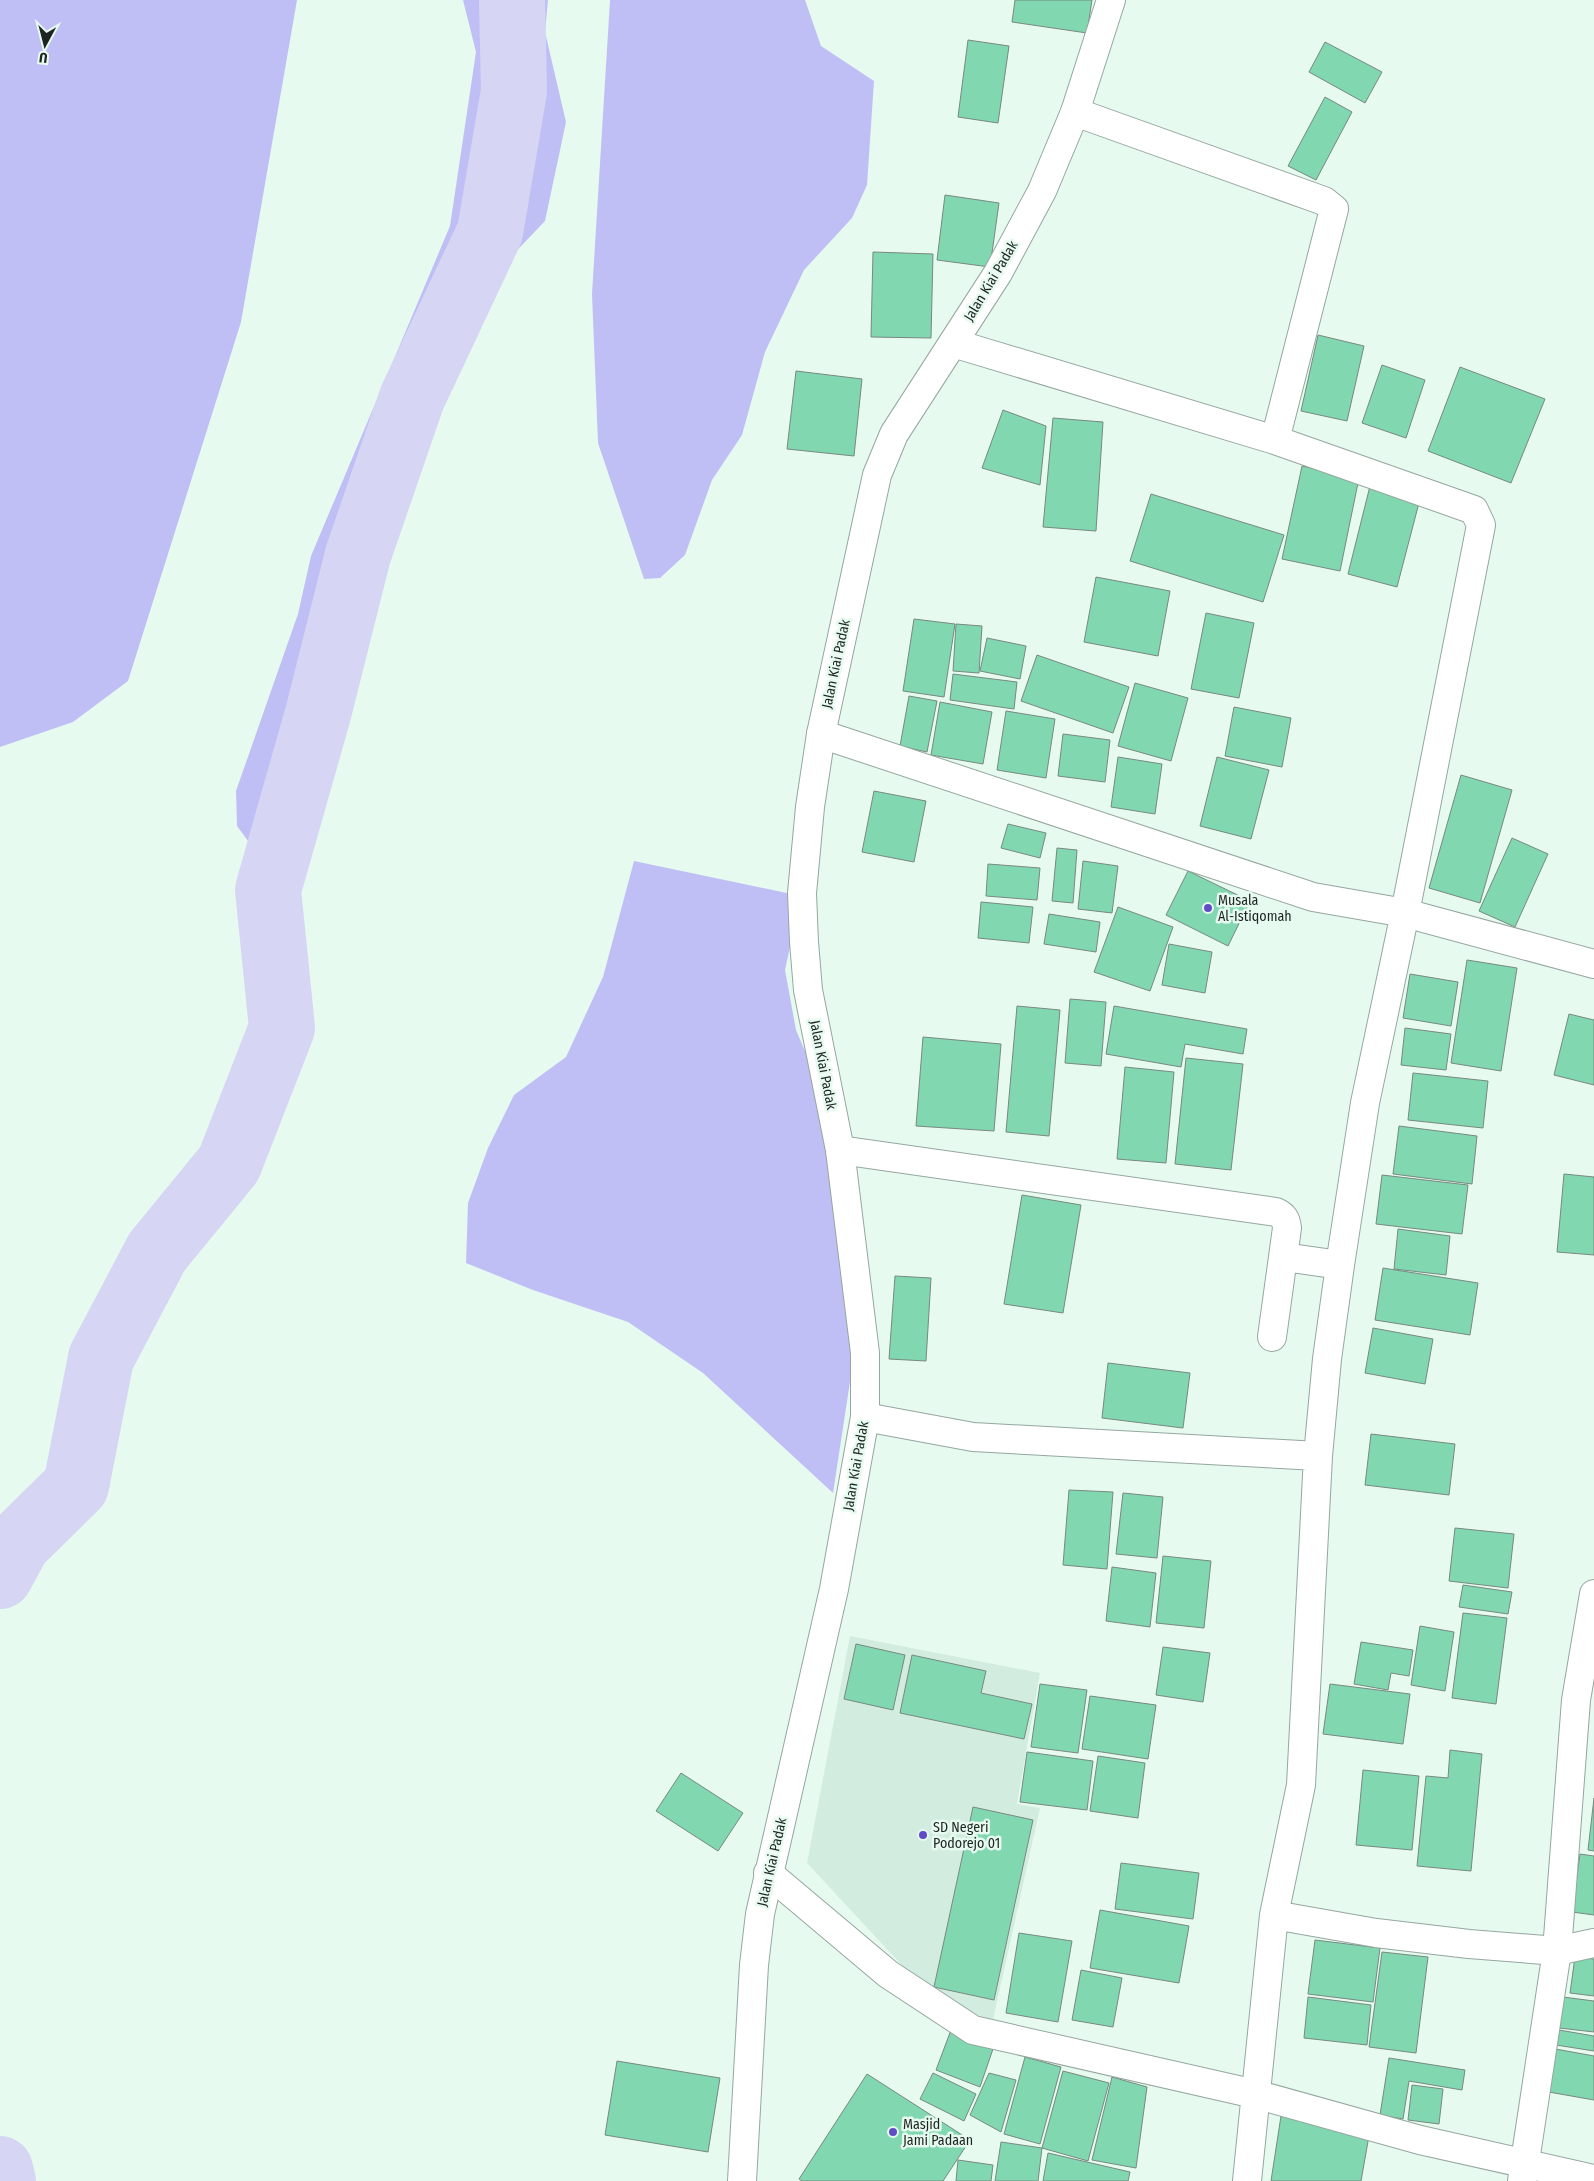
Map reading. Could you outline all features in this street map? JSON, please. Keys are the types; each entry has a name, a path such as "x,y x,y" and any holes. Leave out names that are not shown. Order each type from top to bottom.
{"street":[{"name":"Jalan Kiai Padak","path":"742,2181 754,1965 768,1873 834,1589 865,1417 865,1353 840,1150 808,990 802,893 810,807 820,734 877,475 894,434 998,273 1042,191 1075,112 1110,0"},
{"path":"1075,112 1324,201 1334,209 1275,440"},
{"path":"954,343 1275,440 1474,510 1479,518 1480,533 1405,913 1365,1103 1340,1265 1327,1359 1318,1456 1301,1785 1274,1915 1247,2181"},
{"path":"820,734 1313,897 1405,913 1594,964"},
{"path":"840,1150 1276,1212 1283,1215 1286,1220 1284,1257 1272,1337"},
{"path":"1284,1257 1340,1265"},
{"path":"865,1417 973,1437 1318,1456"},
{"path":"1524,2172 1557,1950 1576,1700 1594,1594"},
{"path":"768,1873 888,1974 973,2030 1255,2094 1420,2140 1524,2172 1594,2179"},
{"path":"1274,1915 1376,1933 1469,1944 1557,1950 1594,1944"}],"shaded area":[{"path":"0,0 297,0 241,322 128,681 73,722 0,747"},
{"path":"463,0 548,0 545,32 566,122 545,221 483,286 442,372 373,568 315,779 257,853 237,826 236,791 298,614 311,556 450,226 476,52"},
{"path":"610,0 805,0 821,46 874,81 867,185 852,218 804,270 765,352 742,435 712,480 685,555 660,578 644,579 598,443 592,294"},
{"path":"634,861 801,896 785,970 796,1030 818,1082 859,1323 833,1493 703,1373 628,1322 533,1290 466,1263 468,1203 488,1148 514,1095 566,1057 603,977"},
{"name":"SD Negeri Podorejo 01","path":"850,1636 1040,1673 1017,1804 1040,1808 993,2020 934,2000 807,1863"}],"building":[{"path":"1015,0 1092,0 1087,33 1012,22"},
{"path":"968,40 1009,46 998,123 958,117"},
{"path":"1325,42 1382,72 1365,103 1309,72"},
{"path":"1325,97 1352,112 1316,180 1288,166"},
{"path":"945,195 999,203 990,267 937,260"},
{"path":"873,252 933,254 931,338 871,337"},
{"path":"1318,335 1364,346 1347,421 1301,411"},
{"path":"1382,365 1425,380 1406,438 1362,423"},
{"path":"1460,367 1545,399 1511,483 1428,451"},
{"path":"796,371 862,379 854,456 787,449"},
{"path":"1003,410 1046,426 1040,485 982,468"},
{"path":"1053,418 1103,422 1096,531 1043,527"},
{"path":"1302,466 1359,478 1340,571 1282,559"},
{"path":"1370,486 1420,499 1397,587 1348,574"},
{"path":"1151,494 1284,535 1263,602 1130,561"},
{"path":"1096,577 1170,591 1158,656 1084,642"},
{"path":"1206,613 1254,623 1239,698 1191,689"},
{"path":"914,619 955,624 944,697 903,691"},
{"path":"956,624 982,626 979,673 953,671"},
{"path":"987,638 1026,646 1020,679 980,671"},
{"path":"1037,655 1129,687 1113,733 1021,701"},
{"path":"953,674 1017,682 1014,709 950,700"},
{"path":"1135,683 1188,698 1171,761 1118,746"},
{"path":"909,696 937,701 927,752 900,746"},
{"path":"940,702 992,712 983,764 931,755"},
{"path":"1234,707 1291,718 1282,767 1225,756"},
{"path":"1006,711 1055,719 1046,778 997,770"},
{"path":"1063,734 1110,740 1105,782 1058,776"},
{"path":"1118,757 1162,764 1155,814 1111,807"},
{"path":"1217,757 1269,770 1251,839 1200,826"},
{"path":"1461,775 1512,790 1480,903 1429,888"},
{"path":"874,791 926,801 914,862 862,852"},
{"path":"1008,824 1046,833 1040,858 1001,848"},
{"path":"1512,838 1548,854 1515,927 1479,911"},
{"path":"1057,848 1077,850 1073,903 1052,901"},
{"path":"1083,861 1118,866 1112,913 1078,909"},
{"path":"988,864 1040,868 1037,900 986,896"},
{"name":"Musala Al-Istiqomah","path":"1188,871 1250,901 1228,946 1166,915"},
{"path":"981,902 1033,907 1029,943 978,938"},
{"path":"1118,907 1173,927 1150,991 1094,972"},
{"path":"1049,914 1100,922 1096,952 1044,944"},
{"path":"1169,944 1212,952 1205,993 1162,985"},
{"path":"1467,960 1517,968 1501,1071 1451,1063"},
{"path":"1410,974 1458,982 1451,1026 1403,1018"},
{"path":"1070,999 1106,1002 1101,1066 1065,1063"},
{"path":"1017,1006 1060,1010 1049,1136 1006,1132"},
{"path":"1114,1006 1247,1029 1243,1054 1185,1044 1181,1067 1106,1054"},
{"path":"1569,1014 1594,1020 1594,1085 1554,1075"},
{"path":"1405,1028 1451,1034 1446,1070 1401,1065"},
{"path":"923,1037 1001,1044 994,1131 916,1126"},
{"path":"1186,1058 1243,1064 1231,1170 1175,1164"},
{"path":"1125,1067 1174,1072 1166,1163 1117,1159"},
{"path":"1413,1073 1488,1081 1483,1128 1408,1120"},
{"path":"1399,1126 1477,1136 1472,1184 1393,1174"},
{"path":"1564,1174 1594,1177 1594,1255 1557,1252"},
{"path":"1382,1175 1468,1185 1462,1234 1376,1224"},
{"path":"1022,1195 1081,1205 1063,1313 1004,1304"},
{"path":"1398,1229 1450,1236 1446,1275 1394,1269"},
{"path":"1383,1268 1478,1283 1470,1335 1375,1320"},
{"path":"895,1276 931,1278 926,1361 889,1359"},
{"path":"1373,1328 1433,1339 1425,1384 1365,1373"},
{"path":"1108,1363 1190,1373 1183,1428 1102,1418"},
{"path":"1371,1434 1455,1444 1449,1495 1365,1485"},
{"path":"1069,1490 1113,1492 1107,1569 1063,1565"},
{"path":"1123,1493 1163,1497 1157,1558 1116,1554"},
{"path":"1455,1528 1514,1534 1508,1588 1449,1581"},
{"path":"1163,1556 1211,1561 1204,1628 1156,1623"},
{"path":"1112,1567 1156,1573 1150,1627 1106,1621"},
{"path":"1463,1585 1512,1592 1508,1614 1459,1607"},
{"path":"1463,1613 1507,1618 1496,1704 1452,1698"},
{"path":"1420,1626 1454,1632 1445,1691 1411,1685"},
{"path":"1361,1642 1413,1650 1409,1676 1391,1673 1388,1690 1354,1684"},
{"path":"856,1644 905,1655 893,1710 844,1699"},
{"path":"1163,1647 1210,1653 1203,1702 1156,1695"},
{"path":"912,1655 986,1671 981,1693 1032,1704 1024,1739 900,1713"},
{"path":"1040,1684 1087,1690 1078,1753 1031,1747"},
{"path":"1330,1684 1410,1694 1403,1744 1323,1734"},
{"path":"1090,1696 1156,1705 1148,1759 1082,1749"},
{"path":"1450,1750 1482,1754 1471,1871 1417,1866 1426,1776 1448,1778"},
{"path":"1027,1752 1093,1761 1087,1810 1020,1802"},
{"path":"1098,1756 1145,1763 1138,1818 1090,1811"},
{"path":"1363,1770 1419,1776 1412,1850 1356,1845"},
{"path":"681,1773 743,1813 718,1851 656,1811"},
{"path":"1594,1798 1594,1851 1588,1850"},
{"path":"973,1807 1033,1820 994,2000 934,1987"},
{"path":"1580,1854 1594,1856 1594,1915 1572,1912"},
{"path":"1121,1863 1199,1873 1193,1919 1115,1909"},
{"path":"1100,1910 1189,1926 1179,1983 1090,1968"},
{"path":"1019,1933 1072,1941 1058,2022 1006,2013"},
{"path":"1315,1940 1380,1948 1373,2002 1308,1994"},
{"path":"1382,1952 1428,1957 1416,2053 1369,2047"},
{"path":"1575,1957 1594,1959 1594,1996 1570,1993"},
{"path":"1081,1970 1122,1978 1113,2027 1072,2020"},
{"path":"1308,1997 1371,2005 1367,2045 1304,2038"},
{"path":"1563,1997 1594,2001 1594,2032 1559,2028"},
{"path":"951,2030 994,2046 980,2087 936,2070"},
{"path":"1559,2030 1594,2036 1594,2051 1556,2045"},
{"path":"1550,2048 1594,2056 1594,2100 1543,2091"},
{"path":"1025,2057 1061,2067 1040,2144 1004,2134"},
{"path":"1389,2058 1465,2070 1462,2090 1409,2081 1403,2119 1380,2115"},
{"path":"617,2061 720,2078 708,2152 605,2135"},
{"path":"1063,2071 1109,2083 1088,2161 1042,2148"},
{"path":"933,2073 976,2094 964,2121 920,2099"},
{"path":"989,2073 1016,2080 1001,2132 970,2115"},
{"name":"Masjid Jami Padaan","path":"867,2074 970,2140 943,2181 802,2181 799,2179"},
{"path":"1112,2077 1147,2087 1136,2168 1092,2160"},
{"path":"1412,2085 1443,2089 1439,2124 1408,2120"},
{"path":"1281,2116 1370,2130 1361,2181 1271,2181"},
{"path":"1001,2142 1042,2148 1038,2181 995,2181"},
{"path":"1048,2153 1130,2172 1128,2181 1043,2181"},
{"path":"958,2160 993,2165 991,2181 956,2181"}],"waterway":[{"path":"0,1576 18,1543 76,1486 101,1358 157,1252 229,1164 282,1028 268,890 318,714 358,555 412,398 490,232 514,91 512,0"},
{"path":"0,2169 3,2181"}],"place":[{"name":"Musala Al-Istiqomah","path":"1208,908"},
{"name":"SD Negeri Podorejo 01","path":"923,1835"},
{"name":"Masjid Jami Padaan","path":"893,2132"}]}
